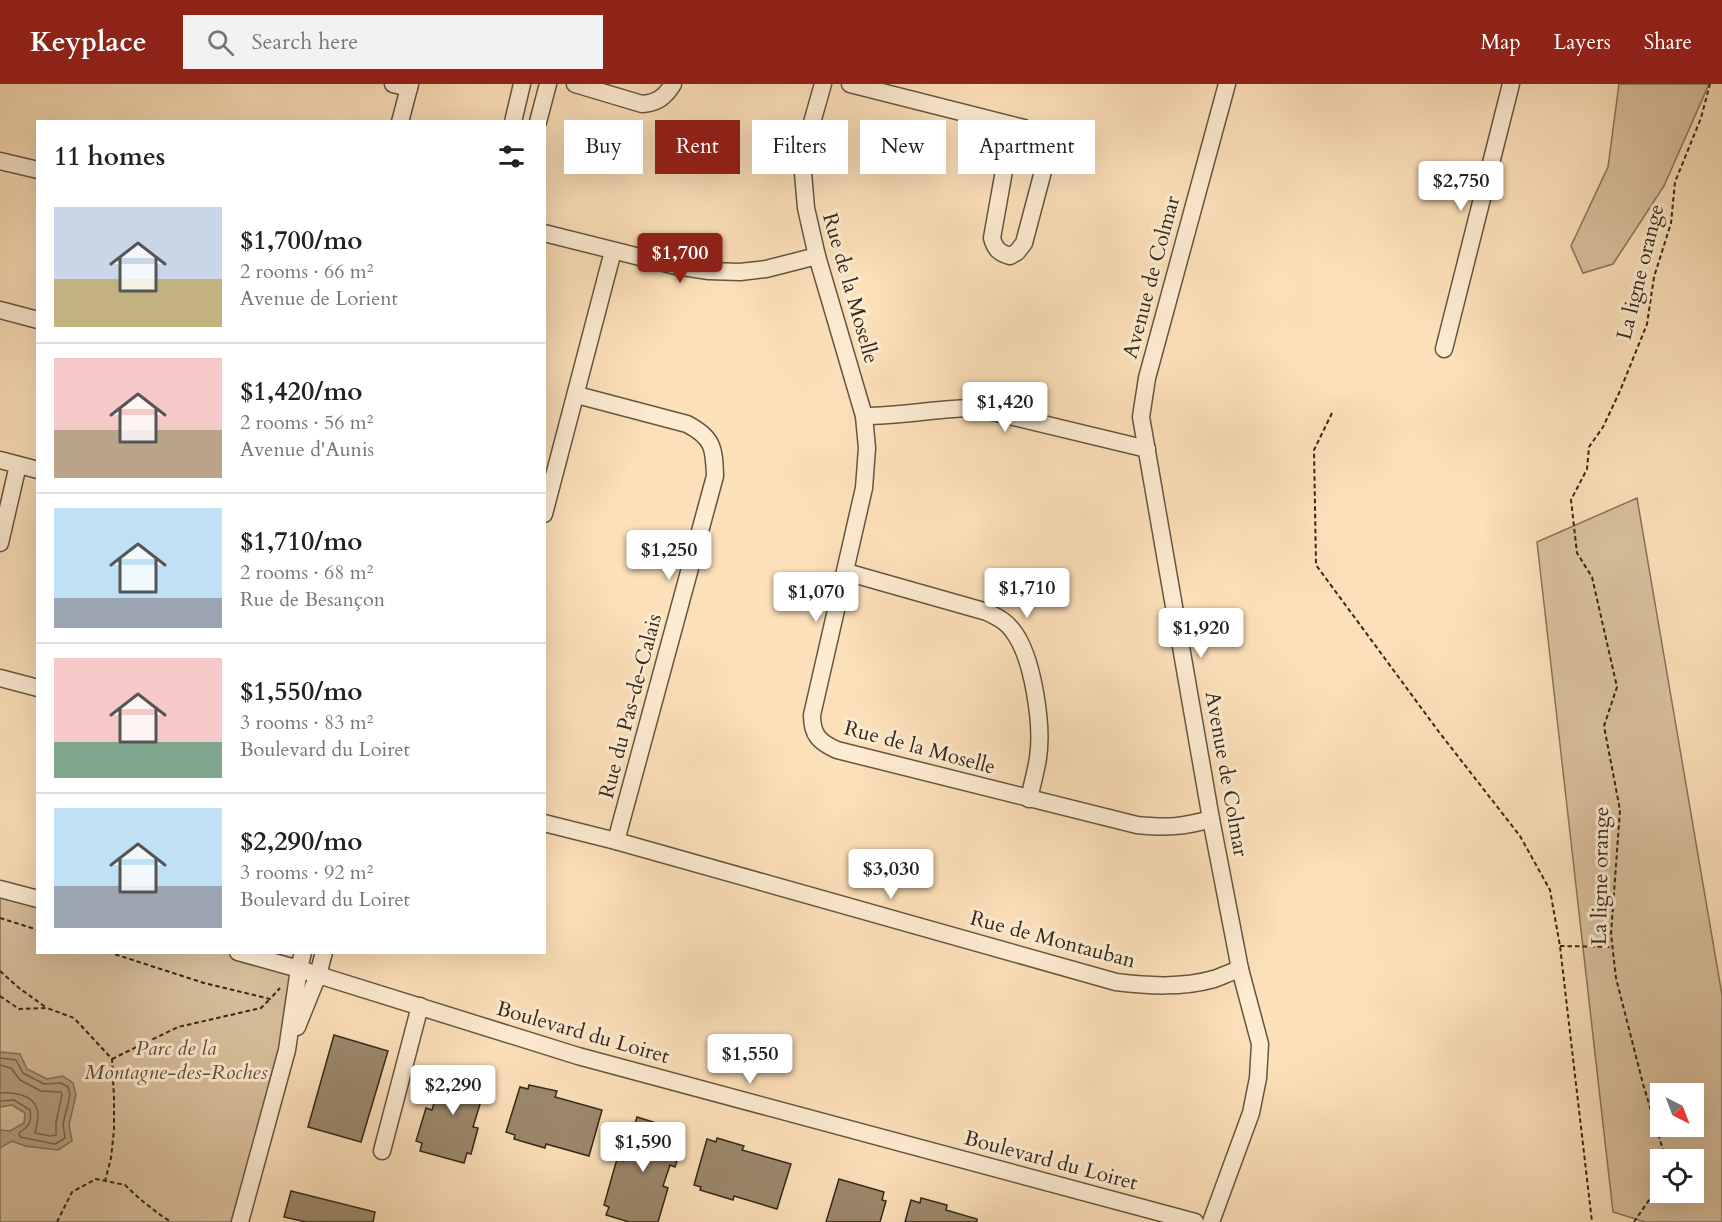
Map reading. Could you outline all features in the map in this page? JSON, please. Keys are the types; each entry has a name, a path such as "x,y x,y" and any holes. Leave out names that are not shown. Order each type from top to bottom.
{"street":[{"path":"513,120 522,84"},
{"path":"539,120 548,84"},
{"path":"575,84 642,104 662,99 673,84"},
{"name":"Rue de la Moselle","path":"823,84 807,140 803,173 806,208 817,256 864,416 867,448 864,488 812,716 812,725 816,734 824,744 837,750 1137,825 1163,828 1185,826 1211,819"},
{"path":"850,84 989,120"},
{"name":"Avenue de Colmar","path":"1211,1222 1251,1113 1258,1078 1260,1044 1240,969 1211,819 1141,417 1147,378 1227,84"},
{"path":"1444,349 1511,84"},
{"path":"400,120 404,85"},
{"path":"1012,126 1024,128 1037,135 1043,145 1046,160 1024,243 1017,252 1010,256 1000,254 994,247 992,238 1012,126"},
{"path":"0,161 36,170"},
{"path":"546,234 676,266 719,271 740,272 766,269 817,256"},
{"path":"546,507 613,251"},
{"path":"0,310 36,319"},
{"name":"Rue du Pas-de-Calais","path":"576,395 687,424 701,431 709,441 714,455 715,476 616,841"},
{"path":"864,416 892,416 976,408 1147,449"},
{"path":"0,460 36,470"},
{"path":"0,543 18,465"},
{"path":"846,572 987,612 1002,619 1013,629 1022,643 1033,680 1039,723 1038,756 1029,799"},
{"path":"0,678 36,687"},
{"name":"Rue de Montauban","path":"546,824 616,841 1116,982 1150,986 1189,983 1212,980 1240,969"},
{"path":"0,889 36,898"},
{"name":"Boulevard du Loiret","path":"252,954 301,961 318,975 578,1056 1195,1222"},
{"path":"287,1050 318,975 323,954"},
{"path":"240,1222 287,1050 301,961"},
{"path":"382,1151 420,1006"}],"path":[{"name":"La ligne orange","path":"1663,1149 1642,1084 1616,978 1611,934 1620,810 1604,726 1617,687 1592,577 1576,553 1571,500 1587,469 1589,447 1603,428 1647,324 1654,277 1671,223 1675,182 1701,118 1710,84"},
{"path":"1332,413 1314,450 1316,565 1520,836 1550,891 1560,946 1593,1222"},
{"path":"0,918 36,929"},
{"path":"1560,946 1613,947"},
{"path":"114,954 204,983 270,999"},
{"path":"112,1059 177,1027 261,1008 301,961"},
{"path":"0,971 19,988 48,1008 75,1018 112,1059 114,1130 111,1158 105,1181"},
{"path":"0,996 19,1009 48,1008"},
{"path":"57,1222 72,1192 96,1179 125,1185 148,1206 172,1222"},
{"path":"1634,1222 1650,1199"}],"green space":[{"path":"1619,84 1709,84 1664,186 1613,264 1583,273 1571,246 1608,167"},
{"path":"1637,498 1722,995 1722,1222 1645,1222 1613,1212 1537,542"},
{"name":"Parc de la Montagne-des-Roches","path":"0,889 36,899 36,954 242,954 299,969 241,1222 0,1222"}],"water":[{"path":"0,1052 20,1054 27,1069 47,1079 63,1076 73,1083 76,1095 69,1125 72,1141 58,1150 25,1146 12,1141 0,1148 0,1130 10,1131 24,1123 25,1113 12,1105 0,1107"}],"building":[{"path":"334,1035 388,1051 361,1142 308,1127"},
{"path":"445,1066 488,1078 473,1127 478,1128 471,1154 467,1153 464,1163 420,1151 422,1143 416,1141 426,1108 432,1110"},
{"path":"529,1085 557,1091 555,1097 602,1110 589,1156 546,1144 545,1148 514,1139 515,1135 506,1132 520,1087 528,1089"},
{"path":"637,1117 682,1131 679,1140 683,1142 675,1167 670,1165 663,1186 668,1188 658,1222 629,1222 606,1215 609,1207 604,1205 617,1159 623,1161"},
{"path":"717,1138 744,1146 742,1150 791,1164 777,1209 734,1196 733,1200 700,1190 701,1187 694,1185 707,1139 716,1142"},
{"path":"839,1179 884,1192 882,1200 886,1201 880,1222 826,1222"},
{"path":"291,1191 375,1212 373,1222 306,1222 284,1217"},
{"path":"921,1198 947,1205 946,1210 977,1219 977,1222 905,1222 911,1200 920,1203"}]}
